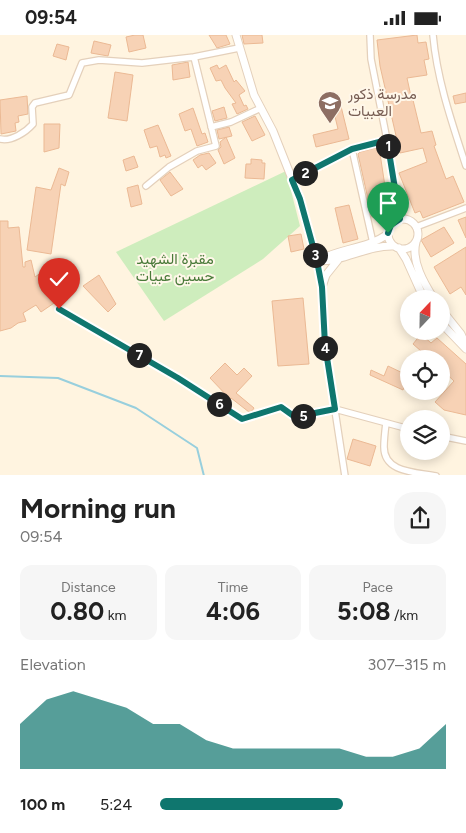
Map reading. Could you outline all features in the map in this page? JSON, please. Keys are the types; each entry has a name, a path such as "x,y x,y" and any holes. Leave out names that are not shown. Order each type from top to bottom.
{"street":[{"path":"236,35 254,95 273,131 300,199 317,261 322,287 325,345 345,475"},
{"path":"370,35 371,59 400,219"},
{"path":"433,35 434,51 443,94 466,166"},
{"path":"0,139 5,141 19,135 33,124 32,107 35,103 69,95 82,63 98,60 142,63 194,57 239,48"},
{"path":"146,186 170,167 197,151 216,146 194,57"},
{"path":"211,127 261,108"},
{"path":"292,180 352,149 387,140"},
{"path":"352,149 373,243"},
{"path":"416,227 466,208"},
{"path":"317,261 327,255 373,243 388,233 391,225 400,219 409,221 416,227 418,232 414,251 420,274 429,290"},
{"path":"388,233 391,243 406,259 420,290"},
{"path":"317,261 331,261 380,247 408,248 416,242"},
{"path":"322,287 326,275 339,259"},
{"path":"59,309 178,378 242,419 281,407 295,417 335,409 400,427"},
{"path":"450,319 463,333 466,345"},
{"path":"450,332 466,349"},
{"path":"386,423 384,448 387,461 395,468 436,475"},
{"path":"450,438 466,441"}],"green space":[{"name":"مقبرة الشهيد حسين عبيات","path":"286,171 300,226 263,259 164,321 116,252"}],"building":[{"path":"143,35 146,48 129,52 126,37"},
{"path":"209,35 226,35 230,44 217,48"},
{"path":"242,35 262,35 263,43 244,44"},
{"path":"417,35 418,43 426,42 429,59 424,60 427,75 407,78 421,133 432,131 436,145 434,146 446,179 453,176 464,202 423,218 420,211 415,213 399,173 427,162 423,148 400,153 380,66 377,40"},
{"path":"94,41 111,45 108,56 91,53"},
{"path":"57,44 69,47 66,60 53,56"},
{"path":"188,62 190,77 173,80 172,65"},
{"path":"217,65 219,69 226,65 234,82 236,80 245,91 239,95 244,106 246,105 248,109 237,114 232,104 236,103 221,80 216,81 210,68"},
{"path":"115,72 133,75 127,121 108,118"},
{"path":"466,93 466,102 455,104 453,96"},
{"name":"مدرسة ذكور العبيات","path":"338,94 349,139 316,147 313,135 338,129 330,96"},
{"path":"27,96 28,114 18,116 19,122 15,123 16,131 1,134 0,100"},
{"path":"224,107 227,118 215,121 212,111"},
{"path":"193,108 202,134 205,133 208,142 197,146 191,129 185,131 179,114"},
{"path":"255,116 265,135 252,141 242,122"},
{"path":"44,124 60,124 59,148 44,152"},
{"path":"158,125 171,156 166,158 165,155 160,157 157,146 150,148 144,130"},
{"path":"229,127 232,136 219,139 217,130"},
{"path":"226,137 235,158 224,164 218,150 221,147 220,142"},
{"path":"379,147 388,206 385,216 372,217 358,154"},
{"path":"209,153 216,163 206,170 202,165 198,168 193,160 200,155"},
{"path":"134,156 138,167 126,171 123,160"},
{"path":"251,159 262,160 262,163 265,163 264,179 245,178 246,164 251,164"},
{"path":"59,168 69,172 65,186 61,184 51,254 27,250 36,187 51,190"},
{"path":"170,172 183,189 171,196 160,180"},
{"path":"138,185 142,204 131,207 127,188"},
{"path":"349,205 358,239 343,243 335,208"},
{"path":"466,217 466,238 458,220"},
{"path":"0,221 8,221 8,228 19,227 23,267 25,267 25,262 31,260 35,277 42,272 60,299 41,312 36,305 23,313 26,321 0,331"},
{"path":"444,227 454,243 431,257 421,240"},
{"path":"301,234 304,249 291,252 288,236"},
{"path":"466,247 466,295 461,287 450,294 450,290 448,290 434,267"},
{"path":"99,275 116,304 108,312 83,286"},
{"path":"303,298 309,364 278,366 272,301"},
{"path":"416,340 428,340 431,343 435,340 439,340 466,364 466,415 444,410 435,402 437,400 450,400 450,385 454,381 450,377 450,350 420,350 413,344"},
{"path":"225,363 237,375 244,368 252,376 236,393 254,408 252,411 249,412 230,399 210,378"},
{"path":"388,366 400,372 400,389 370,375 371,370 384,376"},
{"path":"353,439 376,446 370,466 347,459"}],"waterway":[{"path":"0,376 58,378 136,408 197,448 204,475"}],"place":[{"name":"مدرسة ذكور العبيات","path":"330,124"}],"route":[{"path":"59,309 178,378 242,419 281,407 295,417 301,417 335,409 325,345 322,287 300,199 292,180 352,149 387,140 400,219 391,225 388,233"}]}
